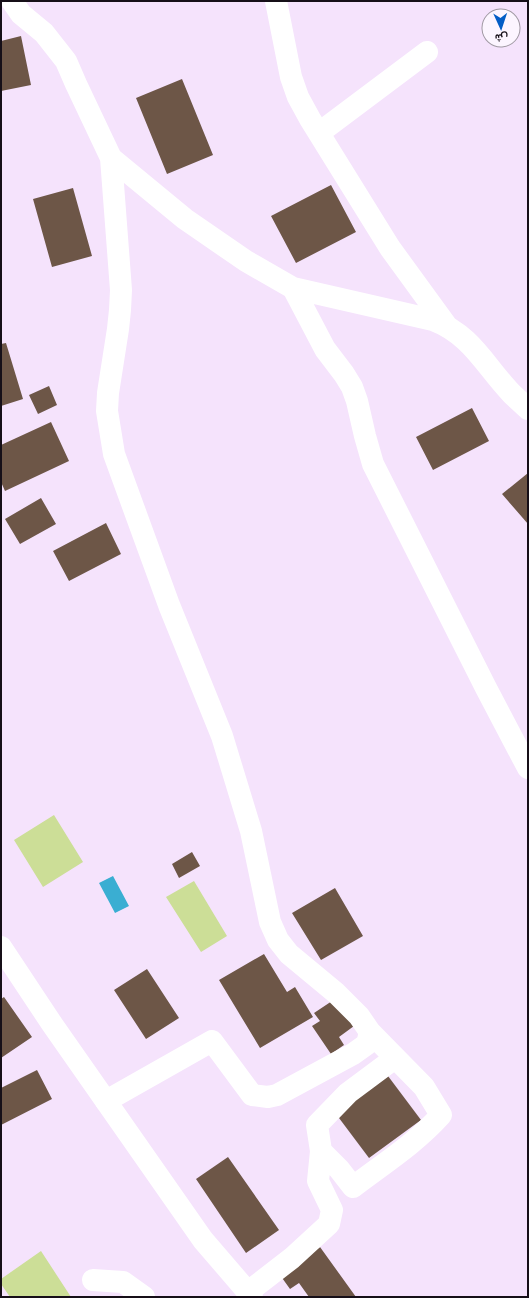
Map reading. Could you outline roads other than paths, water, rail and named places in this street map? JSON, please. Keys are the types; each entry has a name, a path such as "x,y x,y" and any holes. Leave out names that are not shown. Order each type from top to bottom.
{"street":[{"path":"12,1 21,14 44,33 66,61 111,158 121,290 119,323 107,399 107,412 114,454 169,605 222,736 251,831 270,922 278,940 289,954 336,993 359,1016 370,1032 424,1087 441,1115 427,1131 402,1152 353,1187 339,1169 321,1151"},
{"path":"276,1 291,77 298,97 390,248 446,325"},
{"path":"319,133 427,52"},
{"path":"111,158 185,219 246,261 293,288 433,320 446,325 471,344 511,394 528,409"},
{"path":"293,288 325,349 352,387 374,464 486,688 528,768"},
{"path":"1,947 52,1024 203,1240 250,1294 329,1224 332,1210 318,1180 321,1151 317,1125 348,1093 395,1058"},
{"path":"106,1101 212,1041 252,1095 268,1097 277,1095 367,1044 370,1032"},
{"path":"93,1280 123,1282 144,1297"}],"water":[{"path":"113,876 129,906 115,913 99,883"}]}
